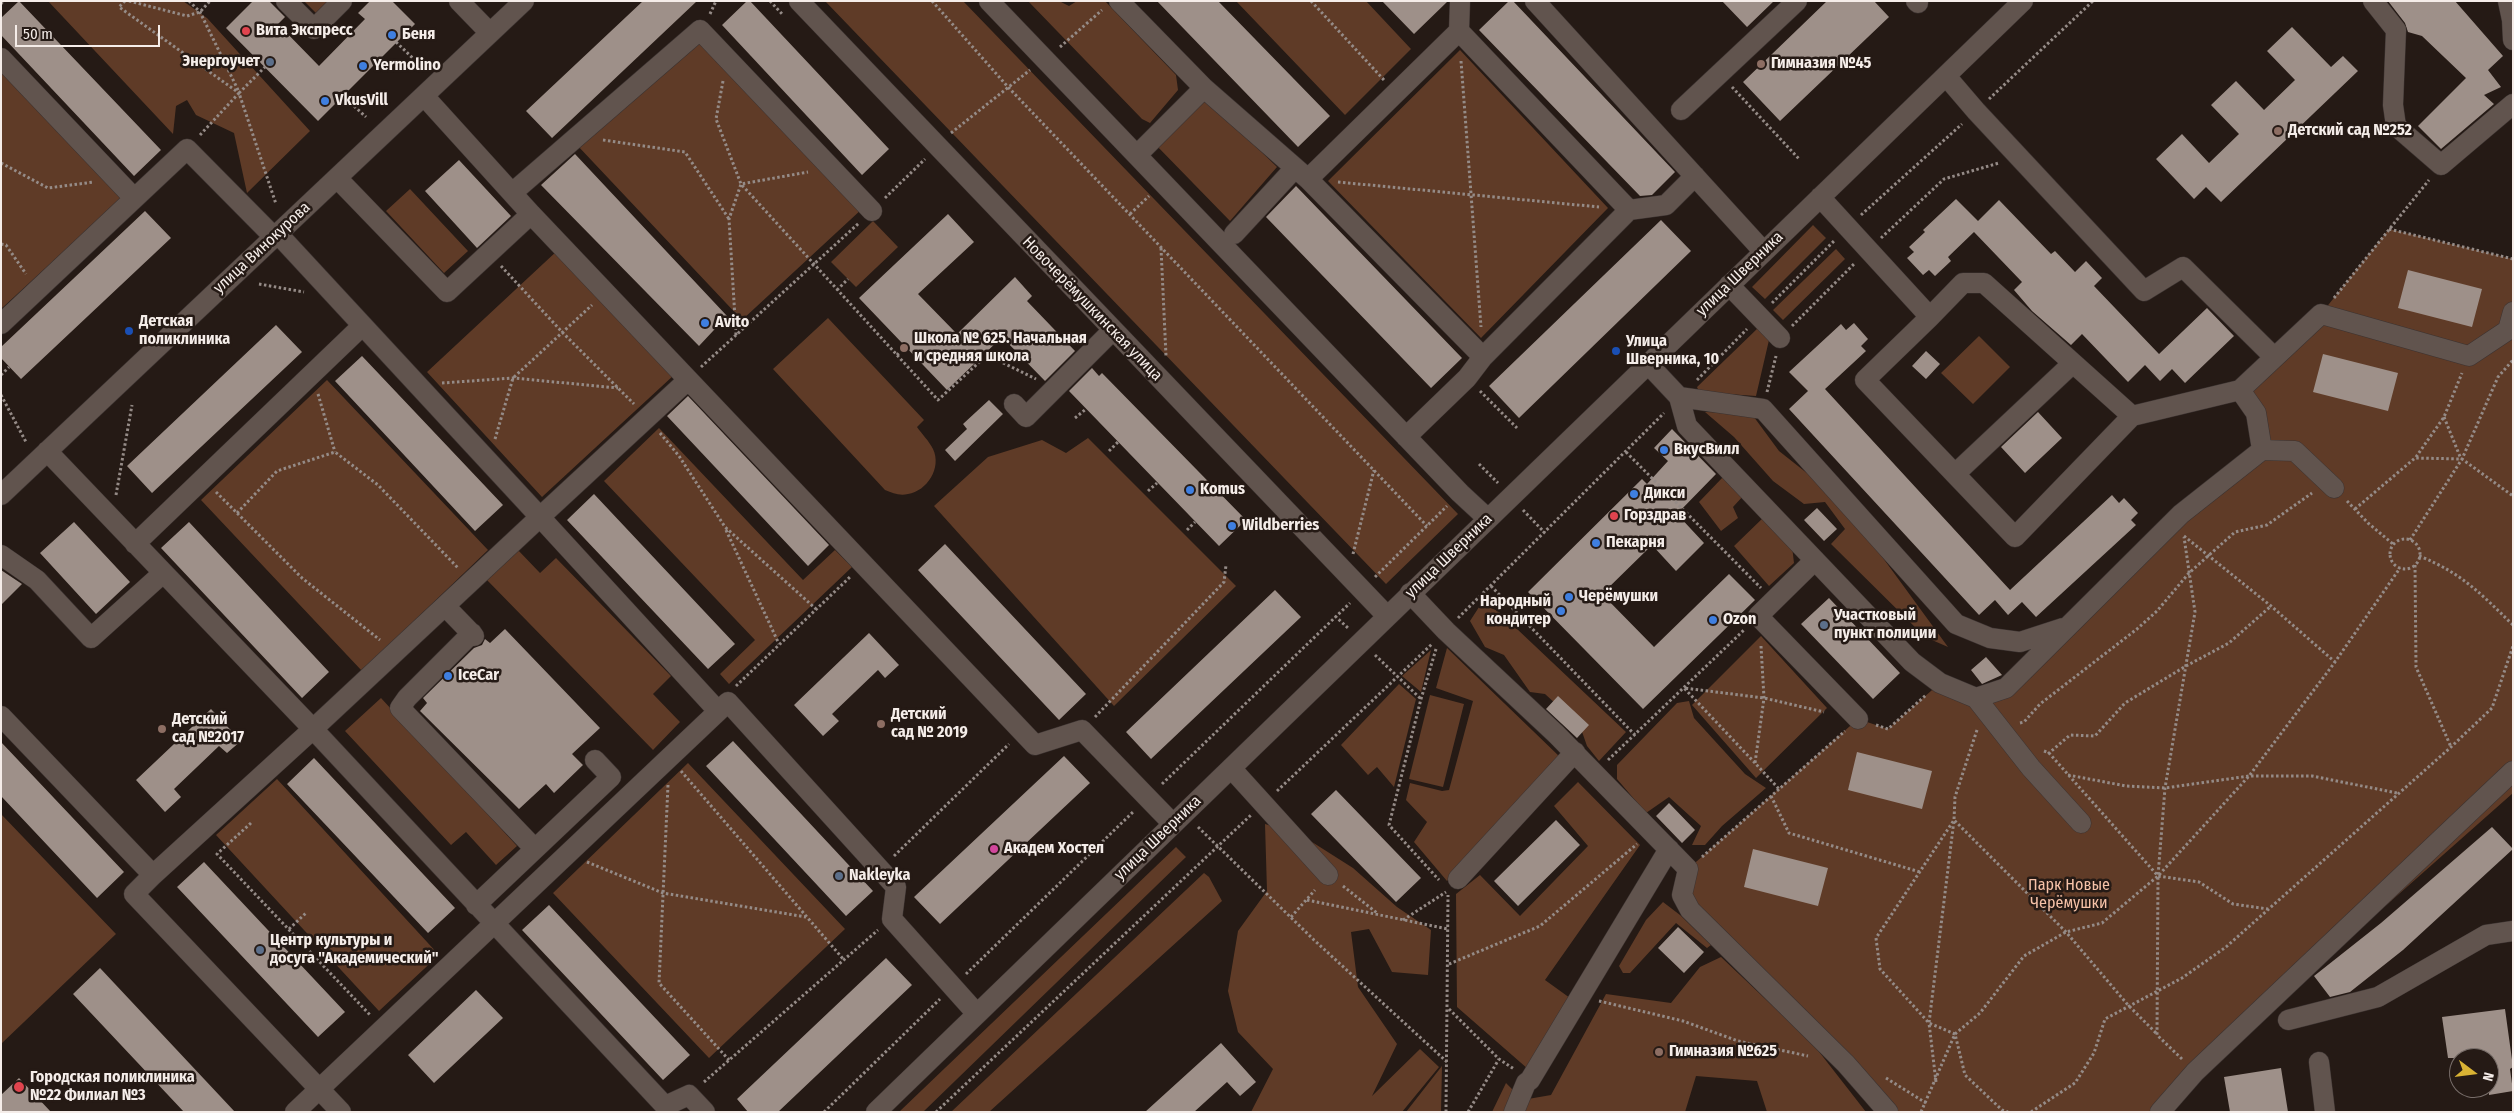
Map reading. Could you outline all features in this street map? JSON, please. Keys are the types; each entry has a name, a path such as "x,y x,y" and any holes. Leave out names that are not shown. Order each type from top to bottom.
{"street":[{"path":"286,1 314,29 342,1"},
{"path":"459,1 490,33"},
{"name":"улица Винокурова","path":"4,488 48,451 524,1"},
{"name":"Новочерёмушкинская улица","path":"799,1 1387,616"},
{"path":"989,1 1406,437 1487,518"},
{"path":"1234,234 1396,92 1459,31 1460,1"},
{"path":"1535,1 1764,252"},
{"path":"1681,110 1797,1"},
{"path":"2373,1 2396,30 2393,106 2396,126 2441,165 2513,104"},
{"path":"2508,1 2512,20 2513,40"},
{"path":"1112,4 1204,88 1302,173 1483,358"},
{"name":"улица Шверника","path":"876,1112 1487,518 1946,76 2011,5"},
{"path":"512,193 700,30 872,211"},
{"path":"1459,31 1629,210"},
{"path":"1,58 134,198"},
{"path":"1946,76 1976,112 2144,291 2183,267 2274,358"},
{"path":"1137,155 1204,88"},
{"path":"424,96 531,214 1035,745 1082,730 1173,824"},
{"path":"1,324 187,149 276,236 540,516 896,887 892,918 977,1014"},
{"path":"1406,437 1467,378 1483,358 1629,210 1666,205 1695,176"},
{"path":"337,178 447,292 531,214"},
{"path":"1820,197 1930,317"},
{"path":"2132,416 1984,283 1963,283 1865,380 2015,537 2132,416 2240,390 2321,314 2469,356 2508,330 2513,312"},
{"path":"1729,285 1780,338"},
{"path":"135,544 362,326"},
{"path":"1014,404 1026,417 1113,330"},
{"path":"1955,474 2073,363"},
{"path":"1648,364 1680,397 1687,426 1912,662 1940,683 1981,705 2031,768 2081,824"},
{"path":"341,1112 134,894 688,380"},
{"path":"2240,390 2256,413 2262,450"},
{"path":"1680,397 1764,409 1956,624 1990,638 2020,642 2065,628"},
{"path":"1981,705 2006,688 2065,628 2262,450 2295,451 2334,488"},
{"path":"48,451 313,729 493,924 665,1106 689,1095 705,1112"},
{"path":"1,555 37,580 91,638 163,573"},
{"path":"1815,560 1758,616 1858,719"},
{"path":"1410,593 1443,633 1575,752 1688,869 1682,895 1690,910 1846,1064 1888,1112"},
{"path":"445,606 473,635 407,698 400,708 535,849"},
{"path":"404,713 423,698"},
{"path":"295,1112 723,707"},
{"path":"1,716 153,875"},
{"path":"1453,885 1575,752"},
{"path":"476,905 611,777 595,760"},
{"path":"1230,768 1328,874"},
{"path":"2160,1112 2195,1072 2513,771"},
{"path":"1514,1112 1526,1083 1530,1080 1669,849"},
{"path":"2288,1020 2378,997 2486,935 2513,931"},
{"path":"2319,1062 2325,1112"}],"path":[{"path":"125,1 119,7 240,93"},
{"path":"129,1 187,16 200,12 210,1"},
{"path":"189,1 200,12 240,93 276,204"},
{"path":"932,1 1008,87 1427,526"},
{"path":"1312,1 1396,92"},
{"path":"936,1112 1443,633 1848,228 1976,112 2093,1"},
{"path":"1058,49 1112,4"},
{"path":"1459,31 1483,358"},
{"path":"396,42 420,66"},
{"path":"728,59 716,118 741,184 938,400 986,355 1038,380"},
{"path":"187,149 265,67"},
{"path":"1720,73 1800,160"},
{"path":"343,96 366,117"},
{"path":"578,136 686,152 730,219"},
{"path":"1,163 48,188 116,179"},
{"path":"741,184 831,168"},
{"path":"2321,314 2435,172"},
{"path":"1302,173 1471,195 1629,210"},
{"path":"736,336 730,219 741,184"},
{"path":"688,380 872,211"},
{"path":"2389,229 2513,259"},
{"path":"1,244 6,246 38,290"},
{"path":"1154,374 1166,363 1161,247"},
{"path":"489,253 563,333 648,417 679,456 725,527 779,644"},
{"path":"837,290 848,279"},
{"path":"488,461 513,378 605,292"},
{"path":"897,355 905,346"},
{"path":"2410,540 2462,459 2498,377 2513,360"},
{"path":"1,375 9,367"},
{"path":"312,374 334,452 378,485 471,581"},
{"path":"417,385 513,378 618,388"},
{"path":"1467,378 1517,428"},
{"path":"2355,509 2415,458 2444,417 2454,391"},
{"path":"1,395 26,442"},
{"path":"115,498 132,405"},
{"path":"1076,418 1086,409"},
{"path":"2444,417 2462,459 2513,496"},
{"path":"1109,452 1118,442"},
{"path":"237,513 277,470 334,452"},
{"path":"1626,452 1774,601"},
{"path":"2415,458 2462,459"},
{"path":"1479,464 1545,533"},
{"path":"1352,561 1374,470"},
{"path":"203,479 302,578 395,652"},
{"path":"1148,491 1157,482"},
{"path":"2000,729 2024,722 2040,704 2137,629 2157,611 2190,573 2235,532 2268,525 2310,494 2334,488 2393,544"},
{"path":"1187,530 1195,522"},
{"path":"2178,525 2209,556 2271,606 2335,662"},
{"path":"2157,1035 2158,876 2165,788 2195,612 2190,573 2178,525"},
{"path":"725,527 816,609"},
{"path":"2415,565 2405,569 2395,565 2390,555 2393,544 2398,541 2410,540 2417,546 2419,556 2415,565 2416,667 2451,747"},
{"path":"2419,556 2437,563 2468,581 2513,625"},
{"path":"1082,730 1224,582 1226,565"},
{"path":"1921,1112 1936,1082 1955,1034 1980,1013 2024,956 2066,932 2102,923 2158,876 2249,776 2335,662 2400,568"},
{"path":"723,707 737,684 850,577 870,570"},
{"path":"1491,586 1635,735"},
{"path":"2031,768 2070,735 2095,736 2125,703 2186,666 2229,643 2271,606"},
{"path":"1595,772 1758,616"},
{"path":"1755,763 1764,698 1758,616"},
{"path":"1443,633 1421,699 1389,825 1453,885"},
{"path":"2031,1112 2075,1083 2094,1052 2105,1019 2128,1005 2182,978 2226,947 2451,747 2492,708 2513,646"},
{"path":"1398,676 1421,699"},
{"path":"1688,869 1858,719 1888,729 1940,683"},
{"path":"1684,688 1764,698 1815,710"},
{"path":"1684,688 1779,789"},
{"path":"1936,1082 1929,1023 1954,820 1955,797 1981,705"},
{"path":"880,870 1022,731"},
{"path":"2041,751 2049,753 2158,876 2200,882 2233,904 2268,909"},
{"path":"669,757 659,983 729,1060"},
{"path":"669,757 844,960"},
{"path":"2068,775 2126,786 2165,788 2249,776 2312,776 2398,793"},
{"path":"1771,796 1789,833 1920,872"},
{"path":"1954,820 1876,938 1880,969 1929,1023 1955,1034"},
{"path":"1954,820 2066,932 2128,1005 2195,1072"},
{"path":"251,823 217,854 383,1028"},
{"path":"1448,964 1540,926 1638,843"},
{"path":"1217,847 1447,1062"},
{"path":"567,854 663,893 806,917"},
{"path":"1291,917 1328,874 1380,915"},
{"path":"1403,920 1453,885"},
{"path":"1446,1112 1448,929 1453,885"},
{"path":"1306,900 1448,929"},
{"path":"288,929 307,912"},
{"path":"689,1095 892,918"},
{"path":"1580,996 1683,1021 1738,1041 1814,1057"},
{"path":"1448,1008 1499,1059 1530,1080"},
{"path":"1955,1034 1966,1075 2002,1110 2008,1112"},
{"path":"1468,1112 1499,1059"}],"green space":[{"path":"48,1 183,1 207,18 310,131 247,193 234,133 196,115 187,100 176,106 173,134"},
{"path":"304,1 328,1 316,13"},
{"path":"825,1 963,1 1458,514 1386,584"},
{"path":"1028,1 1059,1 1069,6 1077,1 1105,1 1176,75 1178,90 1150,123 1142,119"},
{"path":"1236,1 1366,1 1411,49 1345,115"},
{"path":"699,31 863,208 742,320 577,145"},
{"path":"1460,50 1608,208 1481,338 1328,181"},
{"path":"1,71 124,196 1,309"},
{"path":"1204,96 1277,167 1230,221 1155,144"},
{"path":"410,189 468,251 444,273 386,211"},
{"path":"873,221 898,247 856,287 831,262"},
{"path":"1813,225 1826,238 1765,299 1752,287"},
{"name":"Парк Новые Черёмушки","path":"2389,229 2513,259 2513,793 2216,1056 2165,1112 1888,1112 1690,910 1688,869 1858,719 1888,729 1940,683 1976,698 2006,688 2262,450 2240,390 2321,314"},
{"path":"1836,249 1845,259 1783,320 1773,310"},
{"path":"558,250 674,375 542,497 427,372"},
{"path":"828,318 924,420 917,427 933,449 936,464 931,478 915,492 902,495 885,490 773,369"},
{"path":"1758,328 1769,340 1756,396 1699,392 1697,387"},
{"path":"1979,336 2010,367 1973,404 1941,373"},
{"path":"327,380 488,550 362,671 201,500"},
{"path":"1705,412 1751,413 1779,451 1822,485 1875,547 1948,647 1925,637 1831,544 1845,529 1825,502 1804,504 1773,481 1734,437"},
{"path":"659,428 803,580 835,550 852,567 729,684 720,674 755,640 604,481"},
{"path":"1088,438 1236,586 1114,706 934,506 988,457 1042,440 1066,453"},
{"path":"1723,477 1744,495 1733,507 1738,518 1721,531 1699,502"},
{"path":"1765,516 1792,546 1794,563 1769,586 1734,546"},
{"path":"517,549 540,573 556,558 671,676 653,694 680,722 653,750 486,579"},
{"path":"1481,604 1498,611 1626,732 1599,761 1587,746 1580,726 1545,694 1530,692 1504,655 1485,647 1470,621"},
{"path":"1761,636 1827,708 1756,778 1692,705"},
{"path":"1447,648 1561,758 1447,881 1414,842 1427,822 1406,800 1410,783 1442,791 1449,790 1473,701 1436,688"},
{"path":"1431,650 1421,692 1402,676"},
{"path":"1399,684 1416,699 1394,787 1377,767 1368,775 1341,745"},
{"path":"1430,695 1464,704 1443,787 1409,779"},
{"path":"381,698 517,846 496,865 466,832 451,845 345,731"},
{"path":"1689,701 1694,718 1745,774 1766,788 1722,826 1705,845 1692,845 1701,826 1669,797 1646,813 1617,779 1617,765 1677,703"},
{"path":"688,763 845,929 709,1058 553,893"},
{"path":"277,779 439,955 379,1011 216,835"},
{"path":"1578,782 1640,845 1545,980 1570,998 1528,1069 1457,1007 1456,894 1480,875 1520,916 1588,846 1554,806"},
{"path":"1,814 116,934 1,1044"},
{"path":"1265,824 1301,835 1353,868 1397,907 1431,930 1428,975 1392,972 1369,929 1351,932 1358,987 1397,1044 1372,1096 1420,1049 1439,1067 1402,1112 1251,1112 1273,1069 1238,1032 1228,991 1238,931 1267,891"},
{"path":"1176,847 1186,857 923,1112 899,1112"},
{"path":"1204,873 1209,877 1222,901 989,1112 951,1112"},
{"path":"1663,902 1680,915 1711,945 1707,948 1676,923 1630,973 1623,973 1619,966 1646,920"},
{"name":"Гимназия №625","path":"1721,957 1813,1044 1866,1112 1767,1112 1757,1081 1696,1076 1685,1112 1525,1112 1528,1099 1551,1095 1606,994 1671,1003 1700,967"},
{"path":"1442,1066 1441,1112 1406,1112"},
{"path":"1506,1083 1513,1090 1505,1112 1492,1112"}],"building":[{"path":"19,1 161,150 134,176 1,35 1,18"},
{"path":"253,1 269,1 285,17 278,24 319,66 365,19 358,13 370,1 392,1 415,24 318,121 226,28"},
{"path":"643,1 697,1 552,138 526,111"},
{"path":"747,1 750,1 889,149 862,175 722,25"},
{"path":"1157,1 1218,1 1330,116 1298,147"},
{"path":"1382,1 1448,1 1414,34"},
{"path":"1509,1 1513,1 1675,172 1652,195 1640,196 1479,30"},
{"path":"1722,1 1774,1 1747,27"},
{"path":"1827,1 1874,1 1889,17 1780,121 1743,82"},
{"path":"2388,1 2455,1 2503,56 2488,70 2501,87 2484,95 2494,104 2441,149 2418,126 2466,78 2422,36 2408,32 2405,23"},
{"path":"2292,27 2331,67 2343,56 2358,71 2221,202 2206,187 2194,199 2156,159 2182,134 2209,163 2239,134 2211,105 2236,81 2264,110 2295,80 2267,51"},
{"path":"575,154 727,316 699,346 541,185"},
{"path":"459,160 511,216 477,248 425,191"},
{"path":"1296,186 1462,358 1431,388 1266,217"},
{"path":"1956,199 1978,221 1999,200 2051,254 2055,251 2075,272 2086,261 2102,278 2094,286 2159,354 2207,308 2234,336 2185,383 2172,369 2160,381 2145,365 2128,382 2082,334 2071,345 2032,311 2014,290 2022,282 1974,232 1948,257 1951,261 1935,276 1929,270 1923,275 1907,258 1914,252 1909,247 1925,232 1923,230"},
{"path":"145,211 171,238 21,379 1,358 1,347"},
{"path":"948,214 974,242 918,294 957,334 1015,277 1032,296 1027,301 1075,351 1045,381 1002,337 947,390 859,298"},
{"path":"1661,220 1691,251 1519,418 1489,386"},
{"path":"2408,270 2482,289 2472,327 2398,308"},
{"path":"1854,323 1868,339 1861,346 1866,351 1825,389 2010,590 2112,495 2119,503 2124,498 2138,513 2131,520 2136,525 2036,617 2022,602 2008,615 1995,600 1979,615 1789,409 1808,391 1789,372 1841,324 1846,330"},
{"path":"276,325 302,352 152,493 127,466"},
{"path":"1926,351 1940,364 1926,379 1912,366"},
{"path":"2323,354 2398,373 2388,411 2313,392"},
{"path":"362,356 503,505 475,531 335,381"},
{"path":"1092,368 1099,376 1102,373 1246,520 1219,546 1069,391"},
{"path":"688,396 829,545 808,566 667,416"},
{"path":"989,400 1003,414 955,461 945,450 967,429 963,424"},
{"path":"2038,412 2062,438 2025,473 2001,447"},
{"name":"Черёмушки","path":"1672,429 1716,474 1677,514 1704,543 1676,571 1652,545 1602,594 1654,647 1729,574 1755,600 1643,709 1528,592 1642,479 1647,484 1668,461 1654,448"},
{"path":"594,494 735,644 708,669 567,520"},
{"path":"1817,508 1837,529 1824,541 1804,520"},
{"path":"74,522 130,582 96,614 40,553"},
{"path":"189,522 329,672 302,698 161,548"},
{"path":"945,544 1086,694 1059,720 918,570"},
{"path":"1,570 22,584 1,605"},
{"path":"1275,590 1301,617 1151,759 1126,732"},
{"path":"1829,598 1900,673 1873,699 1801,624"},
{"path":"505,629 600,728 572,754 583,765 554,793 546,784 519,809 420,711 427,703 423,698 474,648 482,645 485,639 490,643"},
{"path":"869,633 899,665 885,678 878,670 832,714 839,721 823,736 794,705"},
{"path":"1986,657 2002,675 1982,684 1971,670"},
{"path":"1558,696 1589,725 1577,738 1546,709"},
{"path":"211,709 241,741 227,753 219,746 174,789 181,797 165,812 136,780"},
{"path":"733,741 873,891 846,916 706,766"},
{"path":"1,742 124,872 97,898 1,796"},
{"path":"1857,752 1932,771 1922,809 1848,790"},
{"path":"1064,756 1090,783 940,924 914,897"},
{"path":"314,758 455,908 428,933 287,784"},
{"path":"1336,790 1421,878 1396,902 1311,814"},
{"path":"1669,803 1695,830 1682,843 1656,816"},
{"path":"1556,820 1580,845 1518,906 1494,881"},
{"path":"2492,827 2513,849 2403,950 2350,992 2330,997 2314,976 2381,923"},
{"path":"1753,849 1828,868 1818,906 1744,887"},
{"path":"204,862 345,1012 318,1037 177,887"},
{"path":"549,905 690,1055 663,1080 522,930"},
{"path":"1678,927 1704,952 1684,973 1658,948"},
{"path":"886,958 912,985 778,1112 748,1112 737,1099"},
{"path":"100,968 235,1112 184,1112 73,994"},
{"path":"476,990 503,1018 434,1083 408,1055"},
{"path":"2505,1009 2513,1067 2510,1069 2513,1091 2499,1093 2499,1048 2449,1048 2448,1058 2442,1017"},
{"path":"1221,1043 1256,1082 1240,1096 1227,1082 1194,1112 1145,1112"},
{"path":"2281,1068 2288,1112 2230,1112 2224,1077"},
{"name":"Городская поликлиника №22 Филиал №3","path":"19,1078 51,1112 1,1112 1,1095"}],"place":[{"name":"Вита Экспресс","path":"246,31"},
{"name":"Беня","path":"392,35"},
{"name":"Энергоучет","path":"270,62"},
{"name":"Гимназия №45","path":"1761,64"},
{"name":"Yermolino","path":"363,66"},
{"name":"VkusVill","path":"325,101"},
{"name":"Детский сад №252","path":"2278,131"},
{"name":"Avito","path":"705,323"},
{"name":"Детская поликлиника","path":"129,331"},
{"name":"Школа № 625. Начальная и средняя школа","path":"904,348"},
{"name":"Улица Шверника, 10","path":"1616,351"},
{"name":"ВкусВилл","path":"1664,450"},
{"name":"Komus","path":"1190,490"},
{"name":"Дикси","path":"1634,494"},
{"name":"Горздрав","path":"1614,516"},
{"name":"Wildberries","path":"1232,526"},
{"name":"Пекарня","path":"1596,543"},
{"name":"Черёмушки","path":"1569,597"},
{"name":"Народный кондитер","path":"1561,611"},
{"name":"Ozon","path":"1713,620"},
{"name":"Участковый пункт полиции","path":"1824,625"},
{"name":"IceCar","path":"448,676"},
{"name":"Детский сад № 2019","path":"881,724"},
{"name":"Детский сад №2017","path":"162,729"},
{"name":"Академ Хостел","path":"994,849"},
{"name":"Nakleyka","path":"839,876"},
{"name":"Центр культуры и досуга \"Академический\"","path":"260,950"},
{"name":"Гимназия №625","path":"1659,1052"},
{"name":"Городская поликлиника №22 Филиал №3","path":"19,1087"}]}
